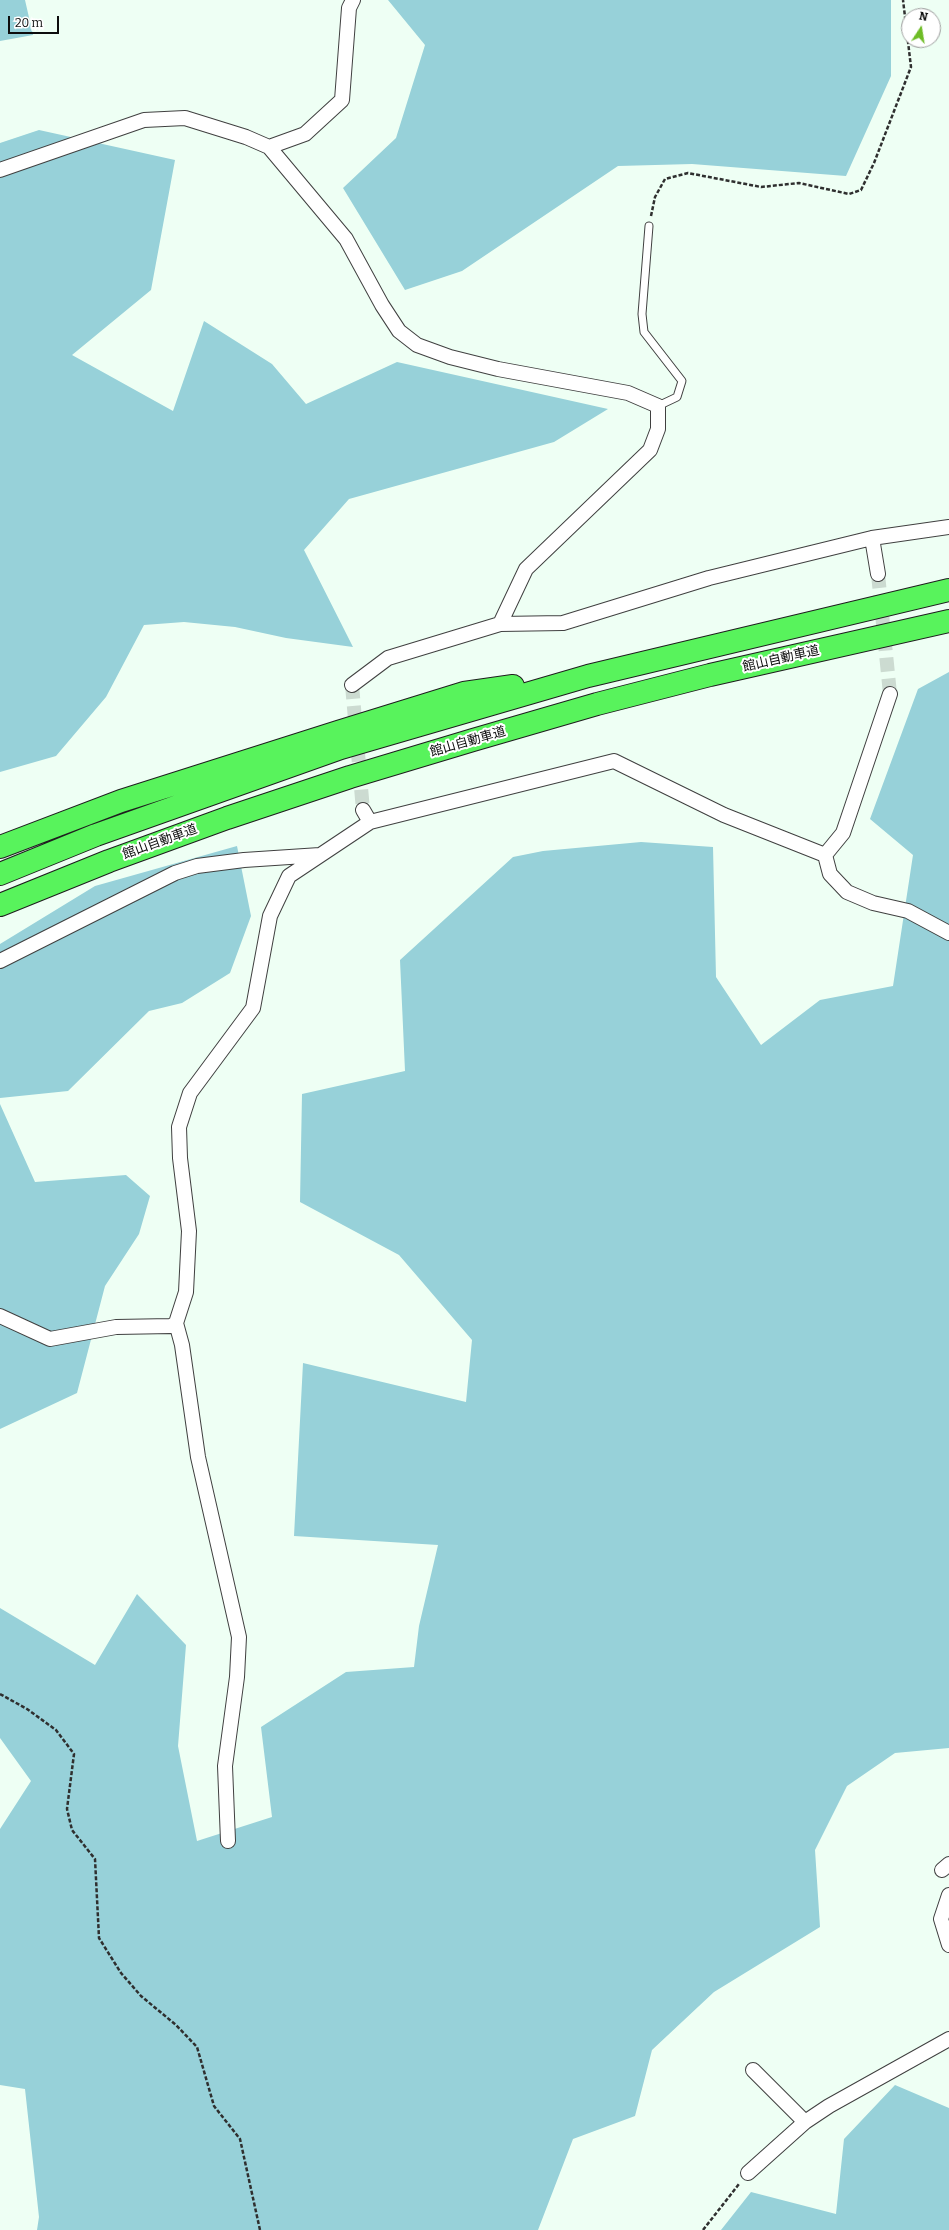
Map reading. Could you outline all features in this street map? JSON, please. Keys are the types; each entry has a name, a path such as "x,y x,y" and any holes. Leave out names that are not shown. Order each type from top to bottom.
{"highway":[{"path":"0,874 104,832 341,748 588,676 949,590"},
{"name":"館山自動車道","path":"0,905 109,861 227,818 350,777 473,740 597,704 710,676 949,621"},
{"path":"0,847 121,801 464,693 588,676"}],"street":[{"path":"269,147 305,134 342,100 349,8 353,0"},
{"path":"0,170 144,120 185,118 269,147 346,239 382,305 399,331 417,345 450,357 498,369 628,393 658,406 658,429 650,450 526,569 500,624"},
{"path":"352,685 388,658 500,624 563,623 709,578 872,538 949,527"},
{"path":"872,538 878,574"},
{"path":"825,854 843,833 890,694"},
{"path":"0,1316 50,1339 116,1326 171,1326 176,1322 186,1292 189,1231 180,1158 180,1126 190,1093 254,1008 270,916 289,876 370,822 614,761 724,815 825,854"},
{"path":"363,810 370,822"},
{"path":"825,854 830,874 847,892 873,903 908,911 949,933"},
{"path":"0,960 175,872 197,866 244,860 320,855"},
{"path":"176,1322 182,1345 198,1457 239,1637 237,1677 225,1766 228,1841"},
{"path":"949,1895 941,1919 949,1945"},
{"path":"748,2173 805,2122 829,2106 949,2039"},
{"path":"753,2070 805,2122"}],"lane":[{"path":"649,226 642,314 644,332 682,381 677,396 658,406"}],"path":[{"path":"649,226 655,197 665,179 688,173 761,187 799,183 849,194 861,190 874,163 911,67 903,0"},
{"path":"0,1694 27,1709 56,1730 74,1754 67,1809 72,1830 95,1859 99,1938 121,1973 141,1996 176,2025 197,2046 214,2106 240,2139 260,2230"},
{"path":"703,2230 748,2173"}],"shaded area":[{"path":"0,0 25,0 33,35 0,41"},
{"path":"388,0 891,0 891,76 846,176 692,164 618,166 462,271 405,290 343,188 396,138 425,45"},
{"path":"39,130 175,160 151,290 72,355 173,411 204,321 272,364 306,404 397,362 608,409 554,442 349,499 304,550 353,647 286,638 235,627 184,622 144,625 106,697 56,756 0,772 0,143"},
{"path":"949,672 949,1748 895,1753 847,1786 815,1850 820,1927 714,1992 652,2050 635,2116 573,2139 538,2230 37,2230 39,2217 25,2089 0,2085 0,1829 31,1781 0,1738 0,1608 95,1665 137,1594 186,1645 178,1746 197,1841 272,1817 261,1727 346,1672 414,1667 419,1626 438,1545 294,1536 303,1363 466,1402 472,1340 399,1255 300,1202 302,1094 405,1071 400,960 513,857 543,851 641,842 713,847 716,977 761,1045 820,1000 893,986 913,855 870,819 918,689"},
{"path":"237,846 251,916 230,973 182,1003 149,1011 68,1091 0,1098 0,944 95,886"},
{"path":"0,1104 35,1182 126,1175 150,1196 139,1234 105,1286 77,1393 0,1429"},
{"path":"895,2085 949,2108 949,2230 721,2230 751,2192 836,2214 844,2139"}],"tunnel":[{"path":"878,574 890,694"},
{"path":"352,685 363,810"}]}
